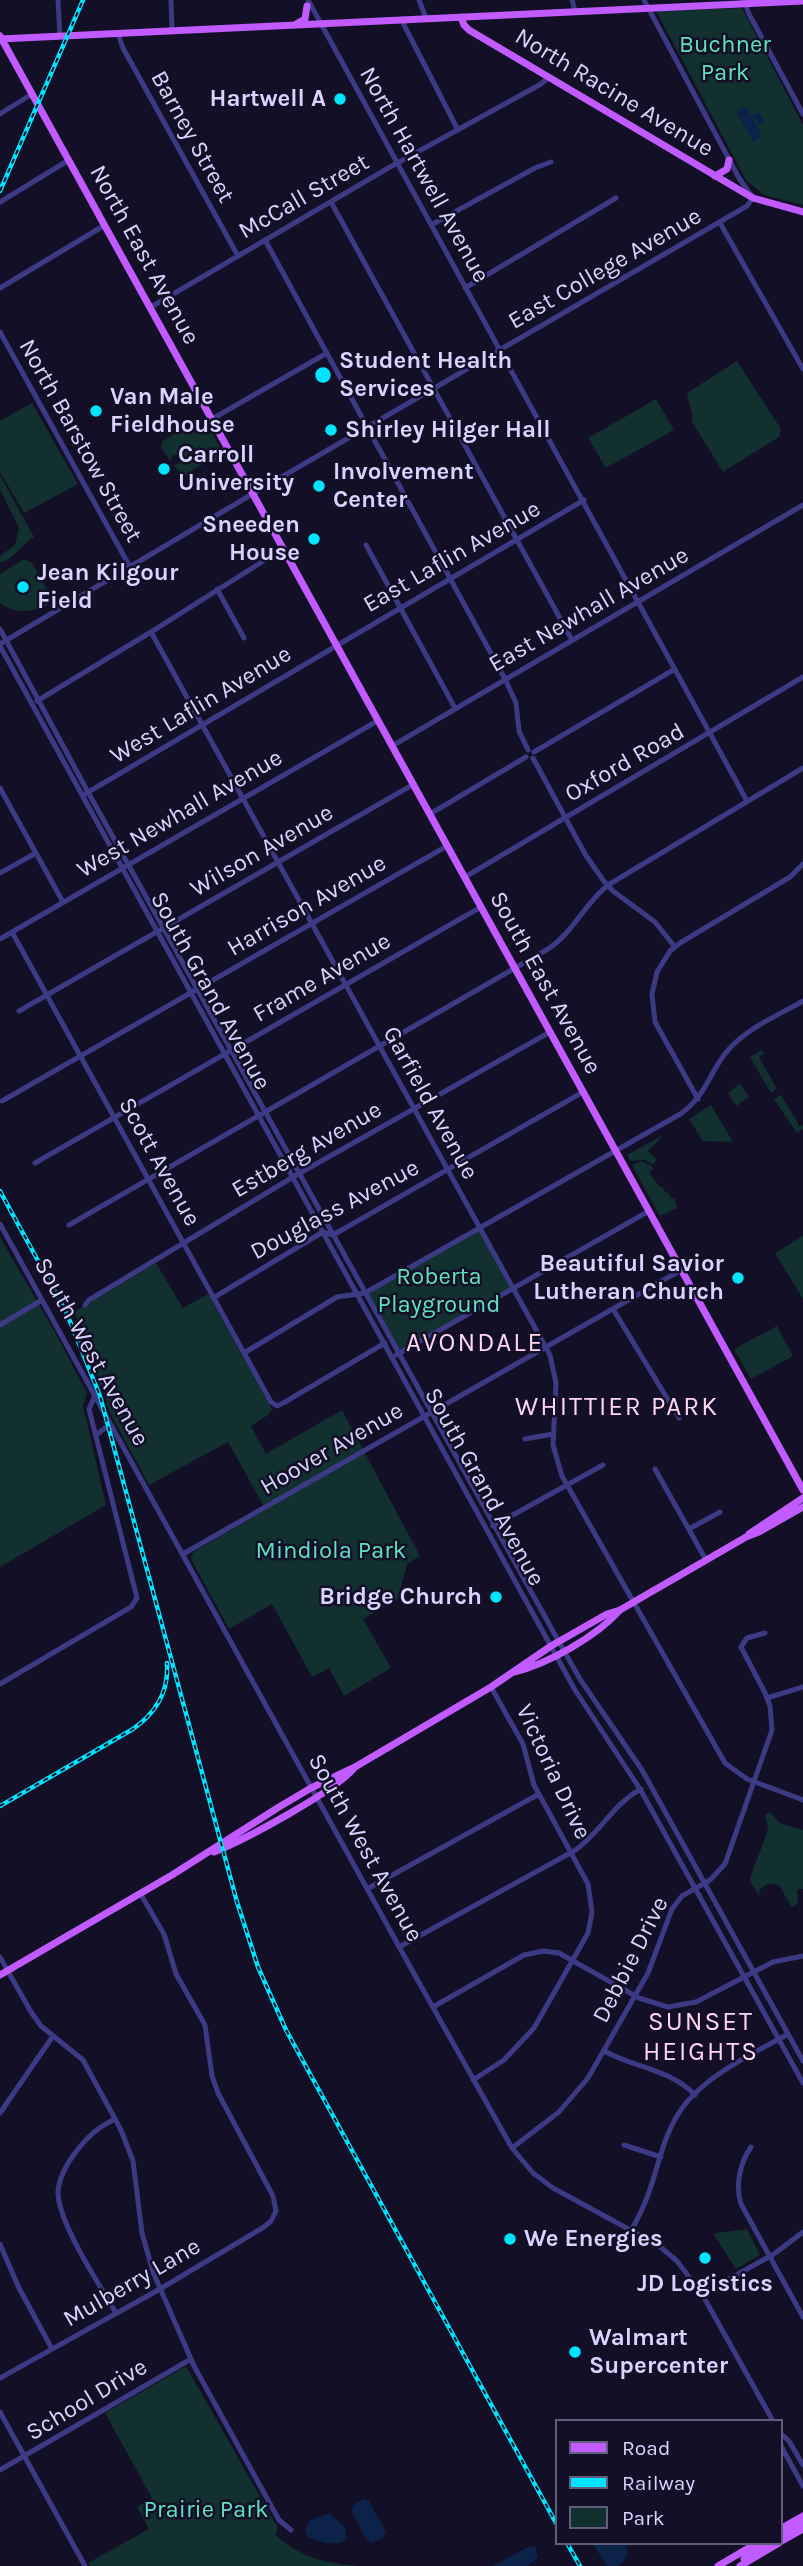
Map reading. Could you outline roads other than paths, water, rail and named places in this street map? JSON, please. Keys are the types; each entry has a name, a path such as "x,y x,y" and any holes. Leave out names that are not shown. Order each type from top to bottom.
{"main road":[{"path":"1,38 295,25 318,20 575,11 646,4 800,1"},
{"path":"295,25 305,19 309,2"},
{"name":"North Racine Avenue","path":"461,17 469,30 753,198 803,212"},
{"name":"North East Avenue","path":"1,38 254,493"},
{"path":"715,176 727,169 729,160"},
{"name":"South East Avenue","path":"254,493 802,1487"},
{"path":"746,1536 803,1498"},
{"path":"513,1673 535,1667 556,1655 611,1621 632,1603 746,1536 803,1507"},
{"path":"778,1521 803,1514"},
{"path":"0,1975 203,1856 311,1787 355,1767 491,1687 530,1658 607,1614 621,1610"},
{"path":"203,1856 251,1833 316,1796 351,1773 355,1767"},
{"path":"782,2528 803,2516"},
{"path":"782,2535 803,2523"},
{"path":"782,2541 803,2529"},
{"path":"718,2566 754,2545"},
{"path":"738,2566 765,2545"},
{"path":"738,2566 775,2545"}],"street":[{"path":"58,0 60,36"},
{"path":"171,0 172,31"},
{"path":"419,0 426,18"},
{"path":"572,0 575,11"},
{"name":"North Hartwell Avenue","path":"309,2 747,801"},
{"path":"745,2 803,114"},
{"path":"646,4 729,160 753,198"},
{"path":"403,19 458,130"},
{"name":"Barney Street","path":"118,34 128,58 238,256"},
{"name":"McCall Street","path":"151,307 549,77"},
{"path":"0,114 32,94"},
{"path":"0,202 69,160"},
{"path":"431,225 535,168 551,162"},
{"path":"465,288 616,198"},
{"name":"East College Avenue","path":"2,644 254,493 720,223 747,206 753,198"},
{"path":"331,202 572,640"},
{"path":"720,223 803,369"},
{"path":"0,288 105,225"},
{"path":"265,240 505,679 516,703 519,731 530,755 593,867 608,885 655,922 675,947"},
{"name":"North Barstow Street","path":"0,331 130,567"},
{"path":"212,419 327,353"},
{"name":"East Laflin Avenue","path":"337,644 584,500"},
{"name":"East Newhall Avenue","path":"393,746 803,505"},
{"path":"366,545 456,708"},
{"path":"35,702 284,548"},
{"path":"217,589 244,638"},
{"name":"South Grand Avenue","path":"0,629 2,644 195,991 323,1232 396,1355 456,1473 519,1587 537,1619 555,1644 564,1650 580,1679 650,1784 803,2061"},
{"name":"Garfield Avenue","path":"151,632 546,1348 556,1373 552,1434 555,1457 567,1485 632,1603 719,1756 737,1774 803,1800"},
{"name":"West Laflin Avenue","path":"85,794 337,644"},
{"path":"430,814 675,669"},
{"name":"Oxford Road","path":"465,877 803,677"},
{"name":"West Newhall Avenue","path":"0,939 379,720"},
{"path":"69,1225 515,968 566,935 595,897 608,885 803,768"},
{"name":"Wilson Avenue","path":"19,1011 414,784"},
{"path":"0,788 63,902"},
{"name":"Harrison Avenue","path":"2,1101 447,845"},
{"path":"0,873 36,853"},
{"path":"698,1099 659,1031 653,1014 652,994 655,978 664,960 675,947 790,877 803,864"},
{"name":"Frame Avenue","path":"35,1163 481,907"},
{"name":"Scott Avenue","path":"12,932 271,1402 277,1406 388,1342"},
{"path":"244,1353 337,1297 365,1293 682,1113 698,1099 725,1054 739,1039 803,1001"},
{"name":"Estberg Avenue","path":"85,1305 89,1300 293,1177 550,1032"},
{"name":"Douglass Avenue","path":"214,1298 323,1232 333,1234 583,1092"},
{"name":"South Grand Avenue","path":"262,1114 333,1234 388,1342"},
{"path":"396,1355 649,1211"},
{"name":"South West Avenue","path":"0,1224 512,2148 533,2173 553,2189 658,2245 677,2261 702,2294 772,2419"},
{"name":"Hoover Avenue","path":"183,1554 681,1270"},
{"path":"0,1325 43,1300"},
{"path":"613,1309 679,1418"},
{"path":"0,1684 131,1607 136,1601 137,1592 89,1409 95,1396"},
{"name":"South Grand Avenue","path":"428,1415 463,1469 544,1615 555,1644 556,1655 579,1696 640,1789 803,2083"},
{"path":"96,1435 105,1428 113,1428"},
{"path":"525,1439 552,1434"},
{"path":"488,1529 603,1465"},
{"path":"456,1473 463,1469"},
{"path":"655,1469 706,1560"},
{"path":"689,1529 720,1512"},
{"path":"519,1587 526,1583"},
{"path":"537,1619 544,1615"},
{"name":"Debbie Drive","path":"512,2148 547,2122 573,2096 604,2051 636,1996 648,1973 672,1909 682,1896 718,1873 727,1860 772,1730 767,1698 741,1647 747,1638 765,1633"},
{"name":"Victoria Drive","path":"473,2080 495,2067 519,2047 534,2028 588,1933 592,1912 590,1888 539,1794 530,1775 523,1744 491,1687"},
{"path":"767,1698 803,1687"},
{"path":"399,1947 571,1852 595,1834 624,1800 650,1784"},
{"path":"368,1889 539,1794"},
{"name":"Mulberry Lane","path":"0,2378 160,2289 264,2227 275,2213 273,2196 214,2084 205,2025 176,1974 165,1936 140,1893"},
{"path":"433,2007 530,1953 553,1951 656,2005 681,2007 696,2002 772,1962 803,1956"},
{"path":"0,1957 31,2012 53,2036 83,2060 127,2141 133,2161 145,2247 160,2289 191,2359 279,2520 291,2530"},
{"path":"631,2231 644,2206 675,2119 695,2095 730,2066 788,2034"},
{"path":"0,2113 53,2036"},
{"path":"604,2051 632,2064 673,2077 695,2095"},
{"path":"115,2119 91,2133 82,2143 63,2171 58,2193 62,2215 116,2313"},
{"path":"624,2145 661,2157"},
{"path":"751,2147 742,2164 738,2197 803,2317"},
{"path":"702,2294 769,2256 803,2232"},
{"path":"0,2244 18,2286 52,2349"},
{"name":"School Drive","path":"0,2470 191,2359"},
{"path":"0,2412 85,2566"},
{"path":"782,2438 803,2465"},
{"path":"782,2448 803,2486"},
{"path":"796,2453 803,2448"}],"water":[{"path":"746,106 751,116 759,112 765,123 759,126 755,118 753,119 762,137 753,142 736,111"},
{"path":"364,2499 369,2501 386,2532 383,2538 372,2543 366,2539 351,2510 354,2504"},
{"path":"330,2513 345,2528 347,2539 333,2544 307,2536 305,2529 311,2520"},
{"path":"593,2545 626,2545 627,2553 621,2564 607,2566"},
{"path":"530,2546 536,2548 538,2557 527,2566 492,2566"}],"railway":[{"path":"0,191 83,0"},
{"path":"0,1191 67,1314 100,1396 237,1902 258,1967 286,2030 554,2519"},
{"path":"0,1806 141,1723 163,1692 167,1663"},
{"path":"568,2545 580,2566"}],"place":[{"name":"Hartwell A","path":"340,99"},
{"name":"Student Health Services","path":"323,375"},
{"name":"Van Male Fieldhouse","path":"96,411"},
{"name":"Shirley Hilger Hall","path":"331,430"},
{"name":"Carroll University","path":"164,469"},
{"name":"Involvement Center","path":"319,486"},
{"name":"Sneeden House","path":"314,539"},
{"name":"Jean Kilgour Field","path":"23,587"},
{"name":"Beautiful Savior Lutheran Church","path":"738,1278"},
{"name":"Bridge Church","path":"496,1597"},
{"name":"We Energies","path":"510,2239"},
{"name":"JD Logistics","path":"705,2258"},
{"name":"Walmart Supercenter","path":"575,2352"}],"district":[{"name":"AVONDALE","path":"475,1344"},
{"name":"WHITTIER PARK","path":"617,1408"},
{"name":"SUNSET HEIGHTS","path":"701,2038"}],"park label":[{"name":"Buchner Park","path":"725,59"},
{"name":"Roberta Playground","path":"439,1291"},
{"name":"Mindiola Park","path":"331,1551"},
{"name":"Prairie Park","path":"206,2510"}]}
